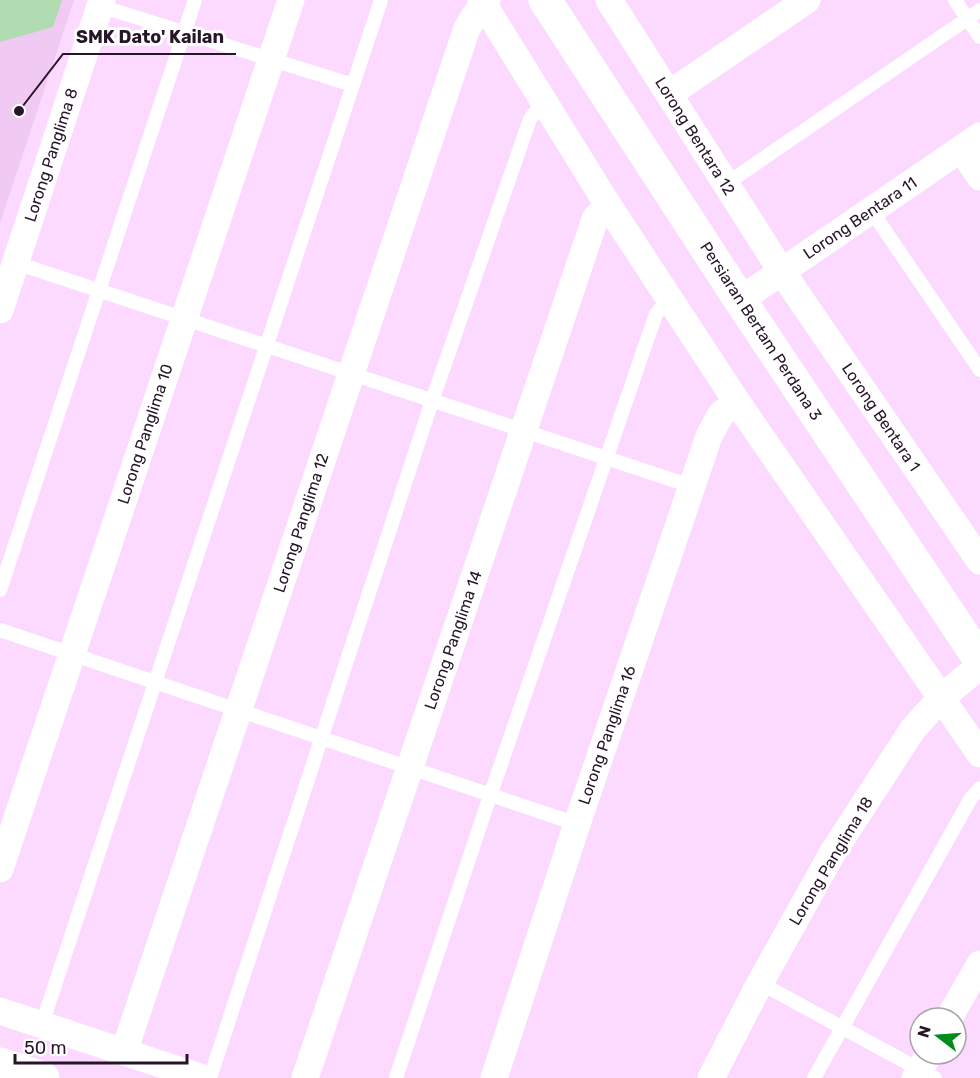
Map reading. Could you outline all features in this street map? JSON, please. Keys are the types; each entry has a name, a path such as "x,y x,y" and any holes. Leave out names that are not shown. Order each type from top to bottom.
{"street":[{"name":"Lorong Panglima 10","path":"0,869 291,0"},
{"name":"Persiaran Bertam Perdana 3","path":"545,0 740,300 980,660"},
{"path":"669,94 807,0"},
{"path":"484,1 543,102 736,402 980,754"},
{"name":"Lorong Panglima 12","path":"124,1052 467,28 484,1"},
{"name":"Lorong Bentara 12","path":"612,1 782,272"},
{"name":"Lorong Panglima 8","path":"0,310 101,3"},
{"name":"Lorong Bentara 11","path":"740,300 970,142"},
{"path":"970,142 980,177"},
{"name":"Lorong Panglima 14","path":"305,1078 595,219 608,205"},
{"name":"Lorong Bentara 1","path":"782,272 980,561"},
{"name":"Lorong Panglima 16","path":"494,1078 691,486 709,436 721,414 736,402"},
{"name":"Lorong Panglima 18","path":"711,1078 760,983 833,852 913,729 941,698 980,666"},
{"path":"956,1006 980,964"},
{"path":"0,1011 203,1078"},
{"path":"0,1064 43,1078"}],"lane":[{"path":"0,590 195,0"},
{"path":"42,1024 381,0"},
{"path":"955,0 980,37"},
{"path":"101,3 353,85"},
{"path":"726,184 980,10"},
{"path":"210,1078 432,401 530,119 543,102"},
{"path":"871,210 980,370"},
{"path":"16,263 691,486"},
{"path":"396,1078 490,796 656,314 669,299"},
{"path":"0,630 577,824"},
{"path":"814,1078 971,798 980,788"},
{"path":"760,983 925,1070"}],"shaded area":[{"path":"0,0 74,0 0,223"}],"green space":[{"path":"0,0 62,0 53,27 0,42"}],"place":[{"name":"SMK Dato' Kailan","path":"19,111"}]}
